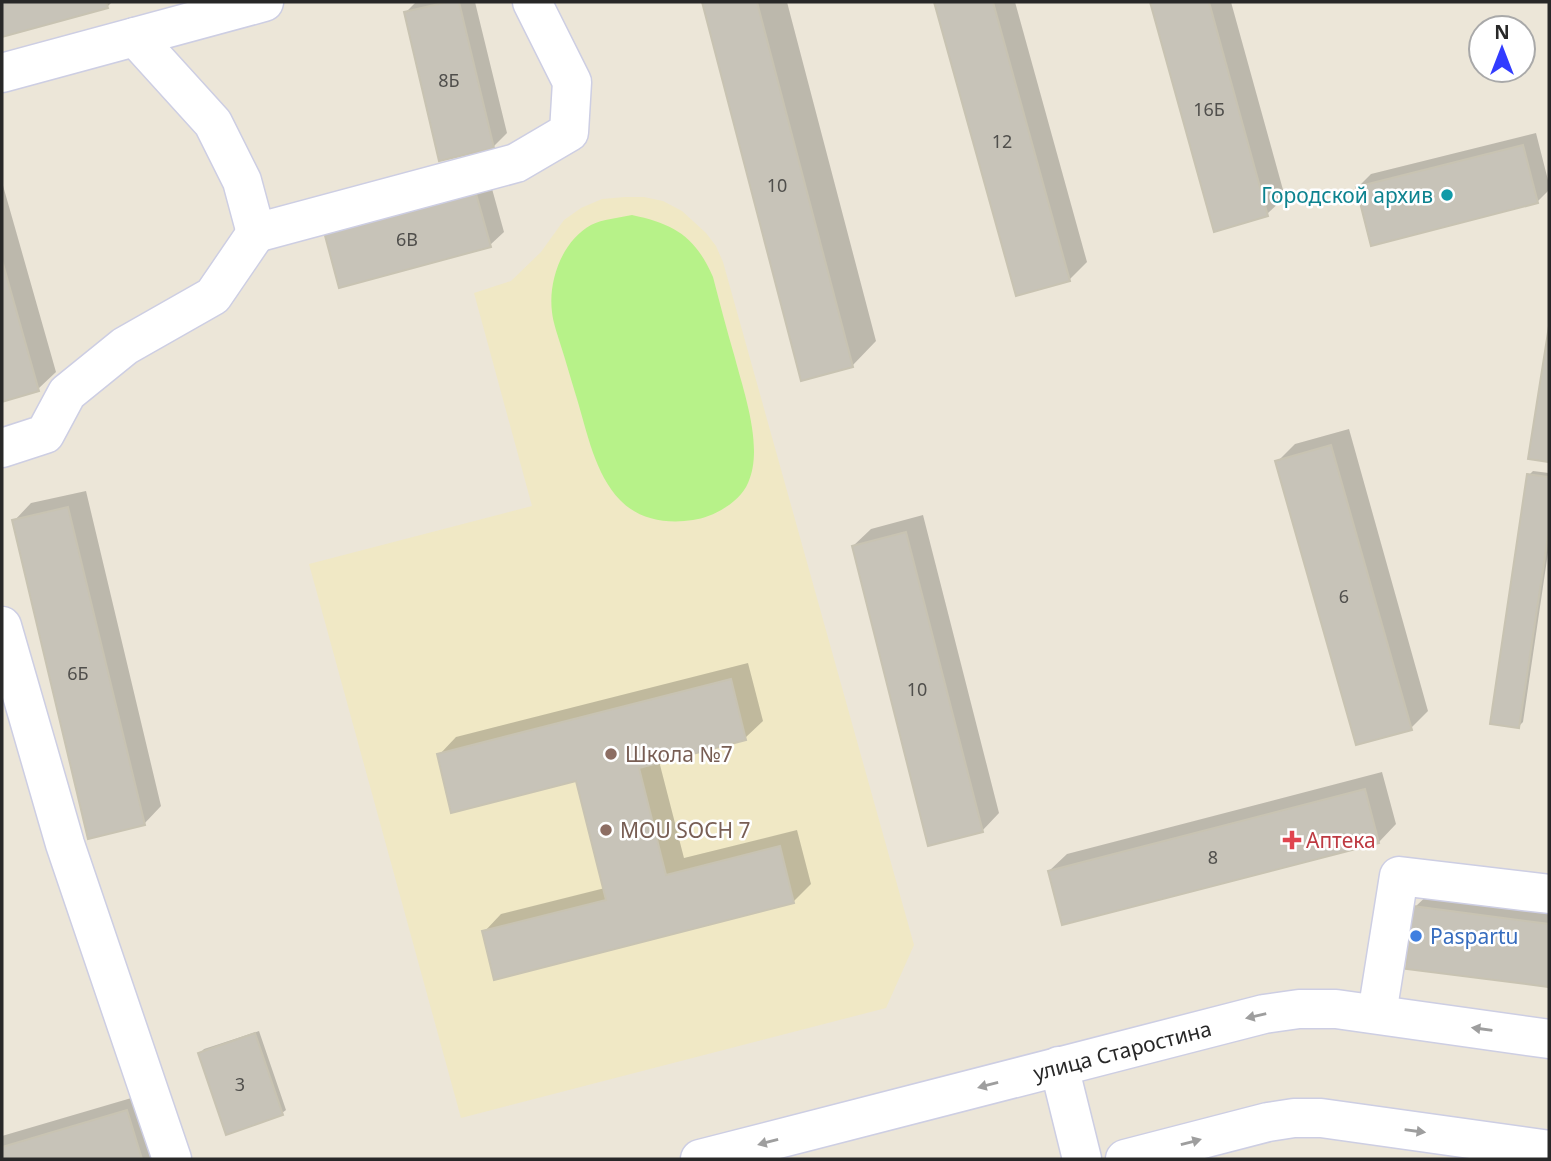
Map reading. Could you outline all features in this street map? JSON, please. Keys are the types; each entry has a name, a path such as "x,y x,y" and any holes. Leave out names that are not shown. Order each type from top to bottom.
{"street":[{"path":"2,74 264,2"},
{"path":"2,448 45,434 67,393 125,346 213,296 256,233 516,163 569,132 572,82 532,2"},
{"path":"135,37 213,123 242,181 256,233"},
{"path":"2,626 65,844 172,1159"},
{"path":"1377,1014 1399,876 1549,894"},
{"name":"улица Старостина","path":"700,1159 1264,1014 1299,1009 1336,1009 1549,1039"},
{"path":"1059,1066 1082,1159"},
{"path":"1125,1159 1268,1122 1294,1118 1321,1118 1549,1150"}],"shaded area":[{"name":"Школа №7","path":"625,197 663,201 682,211 706,233 723,262 914,945 886,1008 461,1118 309,564 532,506 474,293 511,281 541,252 564,220 581,208 602,199"}],"green space":[{"path":"632,215 660,223 682,234 699,251 706,263 713,277 751,420 754,454 748,483 733,502 718,512 701,518 683,521 654,519 628,507 611,490 593,452 553,320 551,300 555,275 572,241 591,225"}],"building":[{"path":"2,2 106,2 108,8 2,37"},
{"path":"447,2 459,2 494,148 439,161 404,12"},
{"path":"702,2 757,2 853,367 801,381"},
{"path":"934,2 993,2 1070,281 1016,296"},
{"path":"1150,2 1209,2 1268,216 1214,232"},
{"name":"Городской архив","path":"1523,145 1538,203 1371,246 1356,187"},
{"path":"475,190 491,247 339,288 324,232"},
{"path":"2,260 39,391 2,402"},
{"path":"1549,326 1549,462 1528,459"},
{"path":"1331,445 1412,730 1356,745 1275,461"},
{"path":"1527,474 1549,477 1549,530 1519,728 1490,724"},
{"path":"68,507 145,825 88,839 12,520"},
{"path":"906,532 983,832 928,846 852,546"},
{"path":"731,679 746,740 639,768 666,875 780,846 794,903 494,980 482,931 606,900 576,781 451,813 437,754"},
{"path":"1365,789 1379,843 1062,925 1048,871"},
{"path":"1413,906 1549,924 1549,987 1406,969"},
{"path":"255,1033 283,1115 226,1135 198,1053"},
{"path":"127,1110 142,1159 2,1159 2,1147"}],"place":[{"name":"Городской архив","path":"1447,195"},
{"name":"Школа №7","path":"611,754"},
{"name":"MOU SOCH 7","path":"606,830"},
{"name":"Аптека","path":"1292,840"},
{"name":"Paspartu","path":"1416,936"}]}
